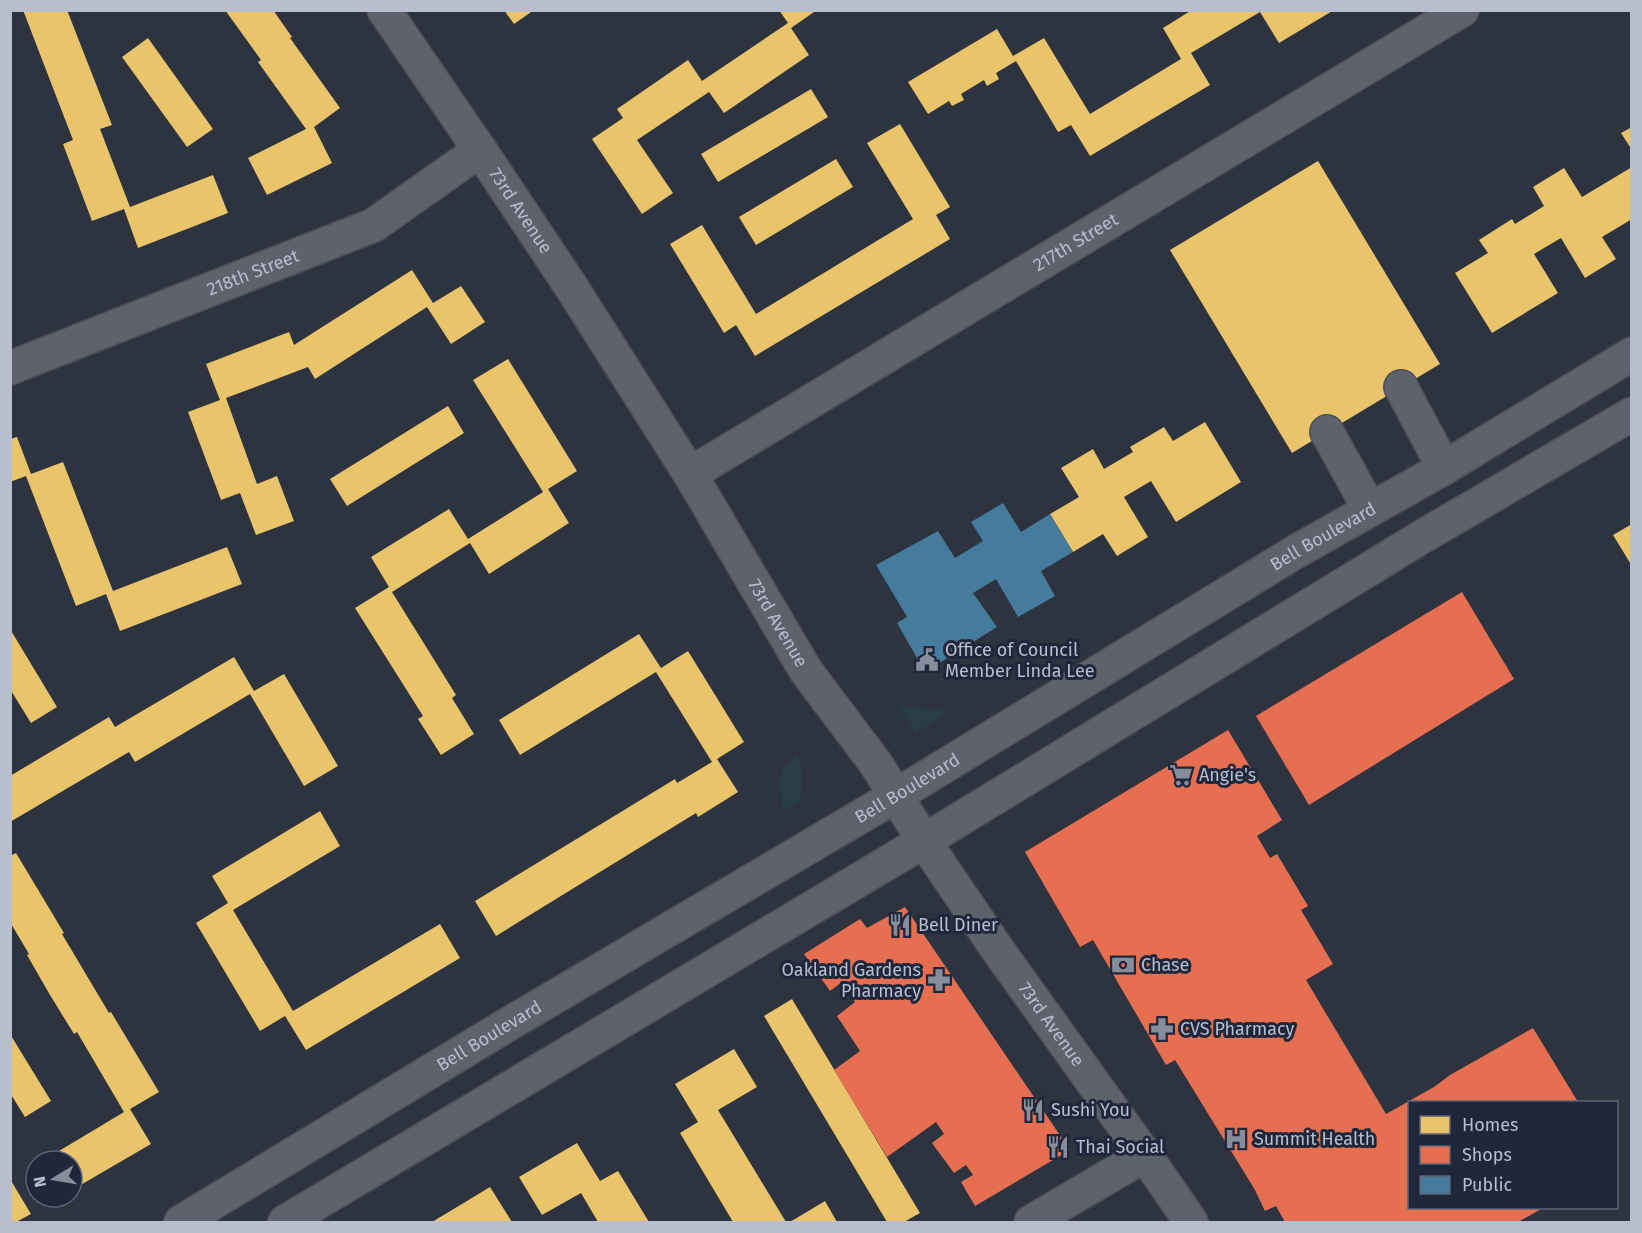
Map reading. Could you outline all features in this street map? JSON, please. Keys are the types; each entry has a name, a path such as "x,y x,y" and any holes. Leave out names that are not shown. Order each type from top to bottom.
{"street":[{"name":"73rd Avenue","path":"384,10 572,288 690,474 806,671 876,764 924,841 996,946 1191,1222"},
{"name":"217th Street","path":"690,474 1462,10"},
{"name":"218th Street","path":"10,368 374,225 480,150"},
{"name":"Bell Boulevard","path":"181,1222 517,1019 897,795 1297,551 1444,468 1632,354"},
{"path":"1401,387 1444,468"},
{"path":"285,1222 924,841 1420,538 1632,414"},
{"path":"1328,432 1370,510"},
{"path":"1031,1222 1145,1155"}],"shaded area":[{"path":"898,705 947,711 916,733"},
{"path":"797,755 803,778 800,801 784,811 780,787 781,773"}],"building: Homes":[{"path":"23,10 67,10 112,125 100,129 130,207 213,175 228,213 138,248 124,209 92,221 63,144 73,140"},
{"path":"225,10 273,10 340,108 314,127 332,163 267,195 248,158 306,129 258,62 261,60"},
{"path":"504,10 534,10 514,24"},
{"path":"779,10 817,10 791,28 809,55 724,113 709,92 637,140 673,193 642,214 592,139 623,118 617,109 688,60 702,81 788,23"},
{"path":"1192,10 1334,10 1279,43 1260,12 1191,53 1210,85 1090,156 1071,125 1058,132 1016,61 996,73 999,79 987,86 984,80 961,94 964,100 952,106 949,101 928,114 908,82 997,29 1013,56 1044,38 1090,114 1181,59 1163,28"},
{"path":"148,38 213,129 187,147 122,57"},
{"path":"811,89 828,117 718,182 701,154"},
{"path":"900,124 950,207 936,215 950,239 755,356 736,325 724,333 670,244 702,225 756,314 913,219 867,143"},
{"path":"1632,127 1632,150 1621,133"},
{"path":"836,159 853,187 756,245 739,217"},
{"path":"1318,161 1440,364 1292,453 1170,250"},
{"path":"1632,167 1632,219 1602,237 1616,259 1585,278 1561,238 1534,254 1558,293 1492,333 1455,273 1488,253 1479,240 1512,219 1515,224 1544,206 1533,187 1564,168 1582,197"},
{"path":"412,270 433,303 461,286 485,322 451,344 427,307 315,379 308,367 226,398 257,484 277,476 294,521 256,535 240,493 221,500 188,412 220,400 206,364 289,332 294,345"},
{"path":"508,359 577,471 548,489 569,523 489,574 470,543 392,592 456,695 452,698 474,734 441,755 418,719 423,716 355,608 389,587 371,557 449,509 468,539 543,492 473,380"},
{"path":"448,406 464,433 347,506 330,479"},
{"path":"1205,422 1241,482 1176,522 1151,481 1124,497 1148,537 1117,556 1103,534 1073,552 1050,514 1079,497 1061,468 1093,449 1104,469 1133,452 1130,447 1164,427 1173,441"},
{"path":"17,437 31,474 63,462 113,591 227,547 242,584 120,631 106,594 76,606 26,476 10,482 10,439"},
{"path":"1632,524 1632,566 1613,535"},
{"path":"10,629 57,707 31,723 10,689"},
{"path":"639,634 661,668 688,651 744,742 717,759 738,792 698,817 696,813 496,936 475,901 675,779 677,783 712,762 656,672 520,755 499,720"},
{"path":"234,657 254,691 284,674 338,766 304,786 250,694 135,762 129,752 10,822 10,776 109,717 115,727"},
{"path":"320,811 340,846 233,910 293,1011 440,924 460,958 306,1050 285,1016 260,1031 196,923 228,903 212,876"},
{"path":"16,853 109,1013 111,1012 159,1092 130,1109 151,1144 84,1183 84,1149 62,1149 124,1112 77,1032 74,1034 50,995 10,922 10,856"},
{"path":"792,999 920,1213 904,1222 887,1222 764,1016"},
{"path":"10,1034 51,1101 25,1117 10,1093"},
{"path":"734,1049 757,1087 718,1110 786,1222 733,1222 680,1133 698,1122 675,1084"},
{"path":"577,1143 600,1181 618,1171 649,1222 598,1222 581,1193 542,1215 519,1177"},
{"path":"10,1179 24,1202 24,1209 28,1209 31,1214 16,1222 10,1222"},
{"path":"490,1187 512,1222 432,1222 462,1204"},
{"path":"825,1201 837,1222 789,1222 795,1219"}],"building: Shops":[{"path":"1462,592 1514,679 1309,805 1256,716"},
{"path":"1228,730 1282,820 1257,836 1270,858 1277,854 1308,906 1301,910 1333,964 1306,980 1386,1114 1408,1102 1408,1209 1541,1209 1518,1222 1285,1222 1276,1206 1265,1211 1255,1190 1175,1060 1166,1065 1093,940 1080,947 1025,852"},
{"path":"905,907 1070,1150 975,1206 961,1182 973,1175 966,1165 954,1173 932,1143 944,1134 936,1122 887,1157 834,1070 860,1051 837,1016 855,1002 842,982 830,991 804,954 860,919 867,928"},
{"path":"1533,1028 1577,1101 1409,1101 1450,1075"}],"building: Public":[{"path":"1003,503 1021,532 1050,514 1073,552 1041,571 1055,596 1018,617 996,579 973,593 997,627 925,672 897,623 907,617 876,565 938,531 955,558 983,541 971,522"}],"place":[{"name":"Office of Council Member Linda Lee","path":"927,660"},
{"name":"Angie's","path":"1181,775"},
{"name":"Bell Diner","path":"900,925"},
{"name":"Chase","path":"1123,965"},
{"name":"Oakland Gardens Pharmacy","path":"939,980"},
{"name":"CVS Pharmacy","path":"1162,1029"},
{"name":"Sushi You","path":"1033,1110"},
{"name":"Summit Health","path":"1236,1139"},
{"name":"Thai Social","path":"1058,1147"}]}
